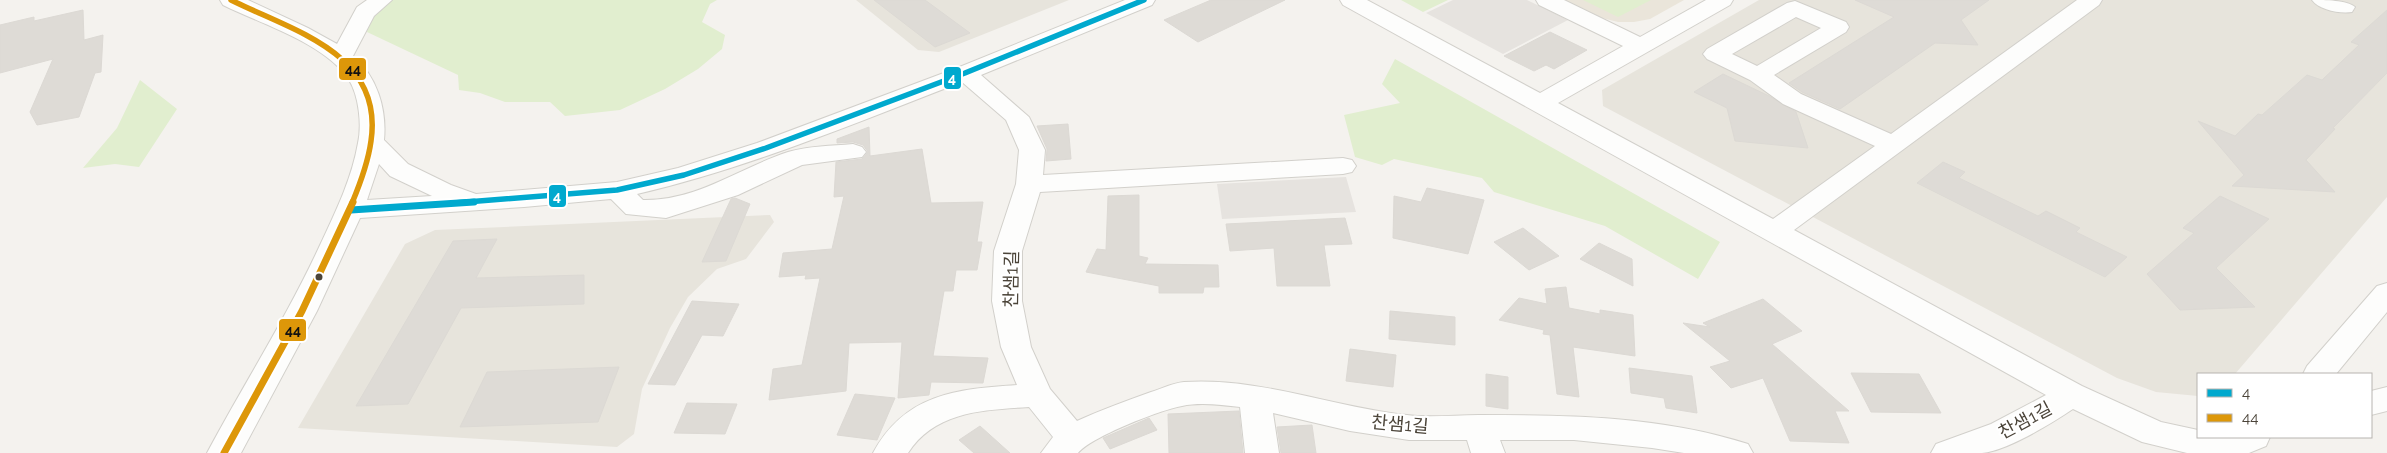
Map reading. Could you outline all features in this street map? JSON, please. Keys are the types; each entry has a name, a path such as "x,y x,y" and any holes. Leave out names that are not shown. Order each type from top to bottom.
{"street":[{"path":"224,453 300,319 351,210 371,141 369,100 360,77 341,57 314,40 231,0"},
{"path":"341,57 365,12 380,0"},
{"path":"351,210 616,190 684,175 766,148 965,73 1144,0"},
{"path":"1351,0 2071,394 2154,434 2207,445 2250,440 2253,438"},
{"path":"1547,0 1641,46"},
{"path":"1540,103 1722,0"},
{"path":"1774,232 2091,0"},
{"path":"2323,0 2344,7"},
{"name":"찬샘1길","path":"965,73 1017,117 1032,150 1029,184 1008,251 1008,301 1016,347 1037,394 1065,445 1116,417 1181,394 1221,393 1255,397 1350,419 1483,440 1574,428 1652,435 1699,443 1736,453"},
{"path":"1758,75 1792,99 1893,145"},
{"path":"371,141 399,170 442,191 476,202"},
{"path":"616,190 636,208 666,209 729,189 796,158 853,152"},
{"path":"1029,184 1343,166"},
{"path":"2319,373 2387,293"},
{"path":"890,453 897,438 919,418 936,411 962,401 1037,394"},
{"name":"찬샘1길","path":"1948,453 2003,433 2041,414 2071,394"},
{"path":"1255,397 1262,453"},
{"path":"2372,403 2387,399"}],"shaded area":[{"path":"856,0 1069,0 939,52 918,50"},
{"path":"1453,0 1527,0 1568,20 1503,54 1426,13"},
{"path":"1565,0 1684,0 1650,19 1618,22 1602,18"},
{"path":"1759,0 2387,0 2387,197 2236,373 2197,373 2197,396 2156,392 2117,378 1603,106 1602,90"},
{"path":"1346,177 1356,212 1222,219 1217,184"},
{"path":"770,215 774,222 746,259 717,269 688,297 670,328 642,389 634,434 617,447 298,428 405,244 435,230"}],"green space":[{"path":"392,0 717,0 710,4 702,22 725,35 722,49 698,69 665,89 620,110 565,116 550,102 505,102 480,93 459,90 458,75 367,32 368,21"},
{"path":"1401,0 1448,0 1423,12"},
{"path":"1583,0 1651,0 1618,17"},
{"path":"1395,59 1720,242 1698,279 1605,226 1494,192 1482,178 1394,159 1382,165 1355,157 1344,115 1400,103 1382,84"},
{"path":"140,80 177,109 139,167 115,164 83,168 117,128"}],"building":[{"path":"874,0 925,0 970,33 935,47"},
{"path":"1211,0 1285,0 1198,42 1164,20"},
{"path":"1855,0 1989,0 1961,20 1978,45 1935,43 1840,109 1802,92 1789,83 1894,17"},
{"path":"83,10 84,40 103,35 101,72 95,73 79,117 37,125 30,112 53,59 0,73 0,25 34,17 34,21"},
{"path":"2387,10 2387,73 2333,128 2335,129 2306,160 2335,192 2232,186 2244,175 2198,121 2235,136 2258,114 2262,115 2307,75 2322,80 2359,45 2351,42"},
{"path":"1550,32 1587,50 1554,69 1546,65 1534,71 1504,56"},
{"path":"1723,74 1769,96 1796,112 1808,148 1735,141 1727,108 1694,92"},
{"path":"1068,124 1071,159 1046,161 1047,149 1037,126"},
{"path":"869,127 870,156 922,149 931,203 983,202 977,242 982,242 977,270 956,270 953,291 944,291 933,356 988,358 983,383 931,382 929,395 898,398 902,342 849,343 846,391 769,400 773,369 802,365 820,278 805,279 806,275 779,277 783,253 832,249 844,196 834,197 836,162 862,159 868,152 863,145 853,142 837,143 837,139"},
{"path":"1943,162 1965,172 1959,178 2038,216 2046,211 2080,228 2076,232 2127,257 2105,277 1917,183"},
{"path":"1427,188 1484,200 1468,254 1393,238 1394,196 1421,202"},
{"path":"1139,195 1139,256 1148,258 1145,264 1218,265 1219,287 1204,287 1203,293 1159,293 1159,286 1086,272 1097,249 1106,250 1108,196"},
{"path":"2220,196 2269,219 2216,268 2255,307 2180,310 2147,274 2194,233 2183,228"},
{"path":"735,198 750,204 726,261 702,262 731,199"},
{"path":"1345,218 1352,244 1324,245 1330,286 1277,286 1274,248 1230,251 1226,224"},
{"path":"1523,228 1559,256 1529,270 1494,242"},
{"path":"497,239 476,278 584,275 584,304 461,308 408,404 356,406 453,241"},
{"path":"1599,243 1632,259 1633,286 1580,259"},
{"path":"1566,287 1569,308 1600,314 1600,310 1633,315 1635,356 1573,347 1579,397 1557,394 1550,335 1543,334 1544,330 1499,320 1519,298 1547,304 1545,289"},
{"path":"1763,299 1802,331 1772,344 1849,411 1835,411 1849,443 1790,441 1763,378 1731,388 1710,367 1730,361 1683,323 1710,327 1703,323"},
{"path":"692,301 739,304 723,336 702,335 675,385 648,384"},
{"path":"1390,311 1455,317 1455,345 1389,339"},
{"path":"1350,349 1396,355 1393,387 1346,381"},
{"path":"619,367 598,422 460,427 487,372"},
{"path":"1629,368 1692,376 1697,413 1666,408 1664,398 1631,393"},
{"path":"1851,373 1919,374 1941,413 1871,412"},
{"path":"1486,374 1508,377 1508,409 1486,406"},
{"path":"855,394 895,398 877,440 837,435"},
{"path":"687,403 737,404 725,434 674,433"},
{"path":"1239,411 1243,453 1169,453 1168,414"},
{"path":"1149,418 1157,430 1110,449 1103,438"},
{"path":"1312,425 1316,453 1281,453 1277,427"},
{"path":"980,426 1010,453 974,453 959,440"}],"transit line":[{"name":"44","path":"224,453 290,335 326,263 358,189 372,136 370,108 366,91 363,83 348,64 318,42 300,32 231,0"},
{"name":"4","path":"351,210 524,199 617,190 684,175 766,148 965,73 1144,0"}]}
